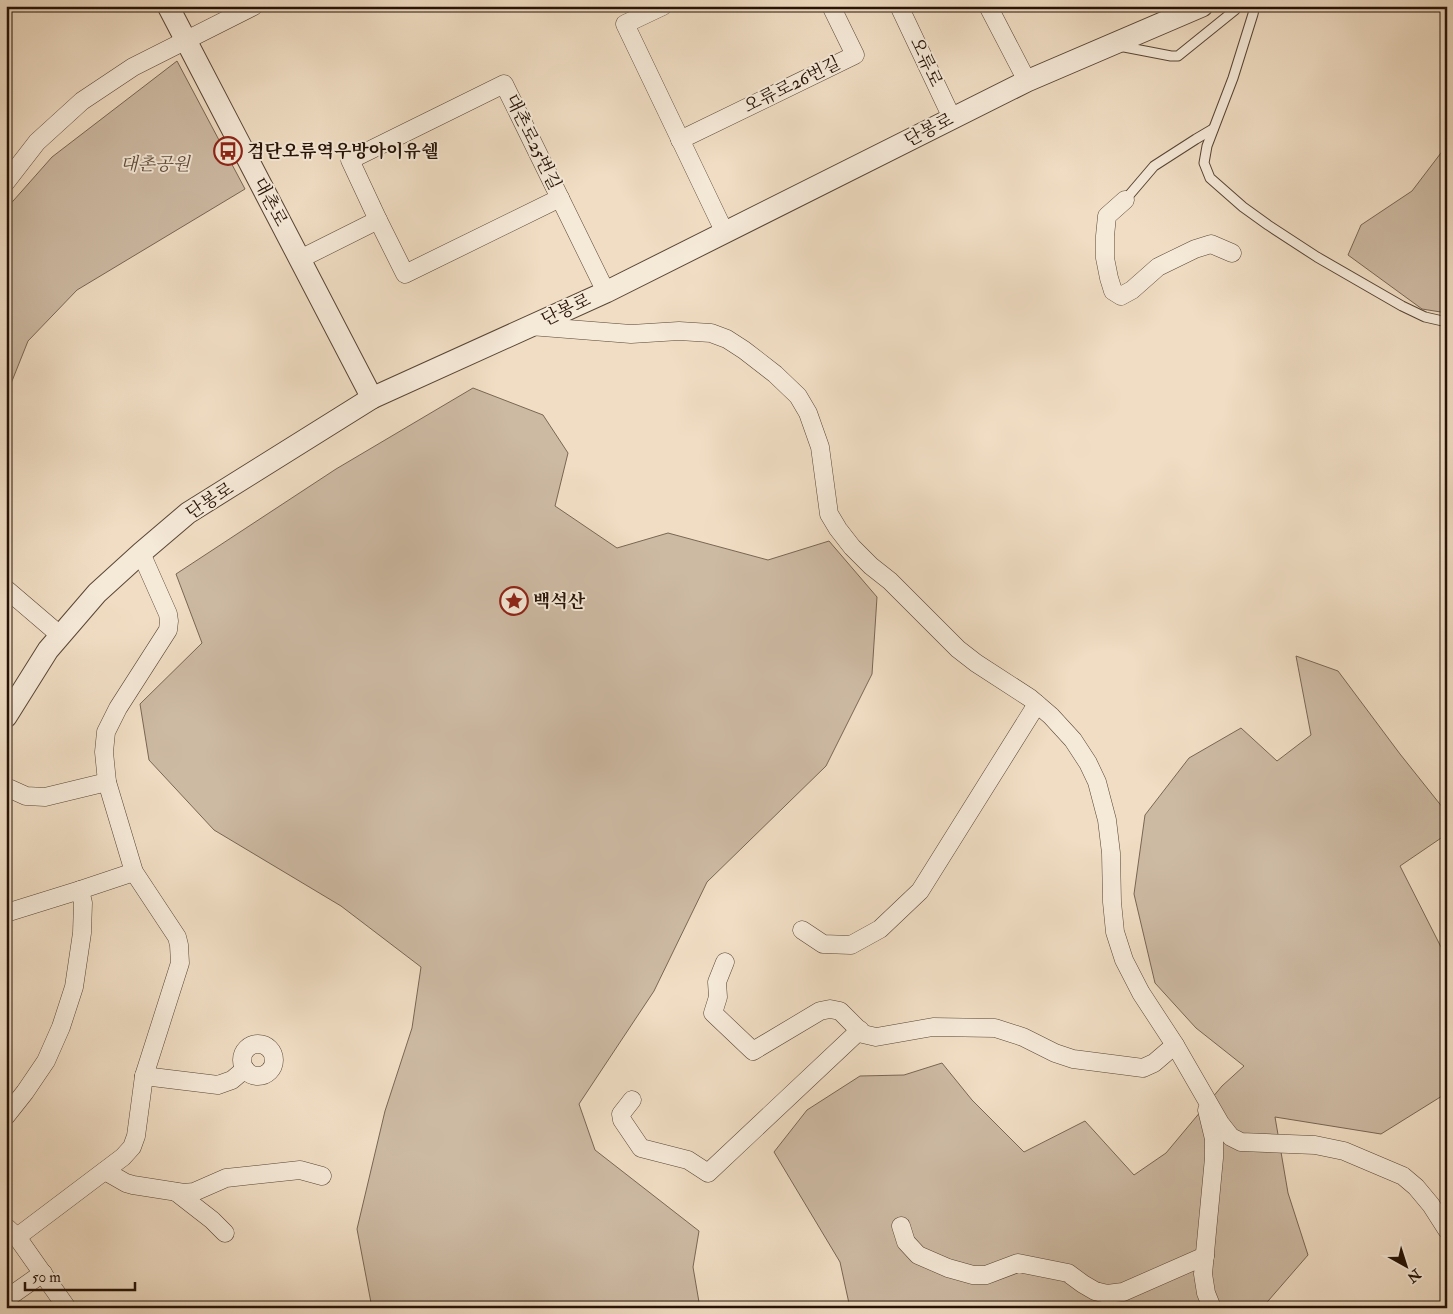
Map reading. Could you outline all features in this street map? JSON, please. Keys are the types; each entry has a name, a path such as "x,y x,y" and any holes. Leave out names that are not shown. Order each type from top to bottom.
{"street":[{"name":"대촌로","path":"168,6 372,398"},
{"path":"6,182 37,142 82,101 133,67 254,6"},
{"path":"663,6 625,24 725,233"},
{"name":"오류로26번길","path":"680,140 854,55 830,6"},
{"name":"오류로","path":"899,6 952,118"},
{"path":"988,6 1027,81"},
{"name":"단봉로","path":"6,717 48,650 98,593 141,553 188,514 372,398 606,292 1027,81 1202,6"},
{"name":"대촌로25번길","path":"560,198 405,274 350,160 504,84 560,198 606,292"},
{"path":"1125,200 1107,216 1105,236 1105,258 1109,278 1114,291 1121,296 1132,290 1158,267 1195,249 1211,244 1232,253"},
{"path":"300,258 378,220"},
{"path":"530,326 631,334 679,331 711,333 727,339 744,350 775,374 798,396 808,413 820,447 830,514 838,529 852,547 890,581 958,649 976,663 1008,682 1051,716 1073,740 1088,763 1096,782 1107,820 1112,854 1112,902 1115,932 1124,960 1131,977 1175,1045 1220,1123 1231,1137 1242,1142 1315,1146 1344,1151 1403,1176 1416,1187 1431,1205 1447,1230"},
{"path":"67,1308 11,1232 105,1171 132,1147 136,1136 144,1076 180,963 180,945 172,929 134,872 107,782 104,752 106,732 118,708 168,630 170,621 141,553"},
{"path":"6,588 61,636"},
{"path":"802,930 822,944 851,945 880,929 920,891 1037,704"},
{"path":"6,787 26,796 45,797 107,782"},
{"path":"6,913 134,872"},
{"path":"6,1116 46,1061 61,1027 74,987 82,933 83,903 80,890"},
{"path":"725,962 717,982 718,997 713,1013 753,1051 820,1012 830,1009 840,1010 863,1034 876,1037 933,1027 995,1028 1023,1037 1055,1053 1073,1059 1143,1068 1154,1063 1175,1045"},
{"path":"632,1100 621,1114 622,1120 641,1148 688,1160 708,1173 860,1030"},
{"path":"144,1076 218,1085 232,1080 245,1070"},
{"path":"1204,1097 1214,1139 1214,1158 1203,1274 1206,1293 1212,1308"},
{"path":"105,1171 126,1183 184,1193 194,1192 226,1178 300,1170 322,1176"},
{"path":"176,1192 212,1220 225,1233"},
{"path":"901,1226 906,1242 918,1255 948,1268 973,1275 986,1275 1018,1263 1068,1273 1095,1291 1107,1294 1122,1292 1205,1256"},
{"path":"6,1298 43,1273"}],"lane":[{"path":"1112,45 1178,56 1238,6"},
{"path":"1255,6 1233,78 1207,146 1204,163 1210,178 1243,207 1317,257 1425,318 1447,322"},
{"path":"1125,200 1154,166 1213,129"}],"green space":[{"name":"대촌공원","path":"177,61 245,189 77,290 28,341 6,396 6,209 52,157"},
{"path":"1447,145 1447,313 1422,309 1348,255 1361,225 1412,191"},
{"path":"473,388 543,415 568,453 555,506 617,548 668,533 768,560 829,541 877,597 872,674 826,766 707,882 654,991 579,1104 595,1150 699,1231 693,1267 700,1308 372,1308 357,1229 385,1111 412,1028 421,967 341,906 214,830 149,760 140,704 202,643 176,574 336,469"},
{"path":"1296,656 1338,671 1447,813 1447,834 1400,866 1441,947 1447,945 1447,1090 1442,1096 1381,1134 1275,1117 1288,1193 1308,1255 1262,1308 850,1308 840,1262 774,1152 807,1110 860,1076 904,1075 942,1063 972,1100 1024,1152 1085,1121 1134,1175 1166,1153 1222,1086 1244,1066 1196,1028 1155,983 1134,894 1145,815 1189,758 1241,728 1277,761 1311,735"}],"place":[{"name":"검단오류역우방아이유쉘","path":"228,151"},
{"name":"백석산","path":"514,601"}]}
